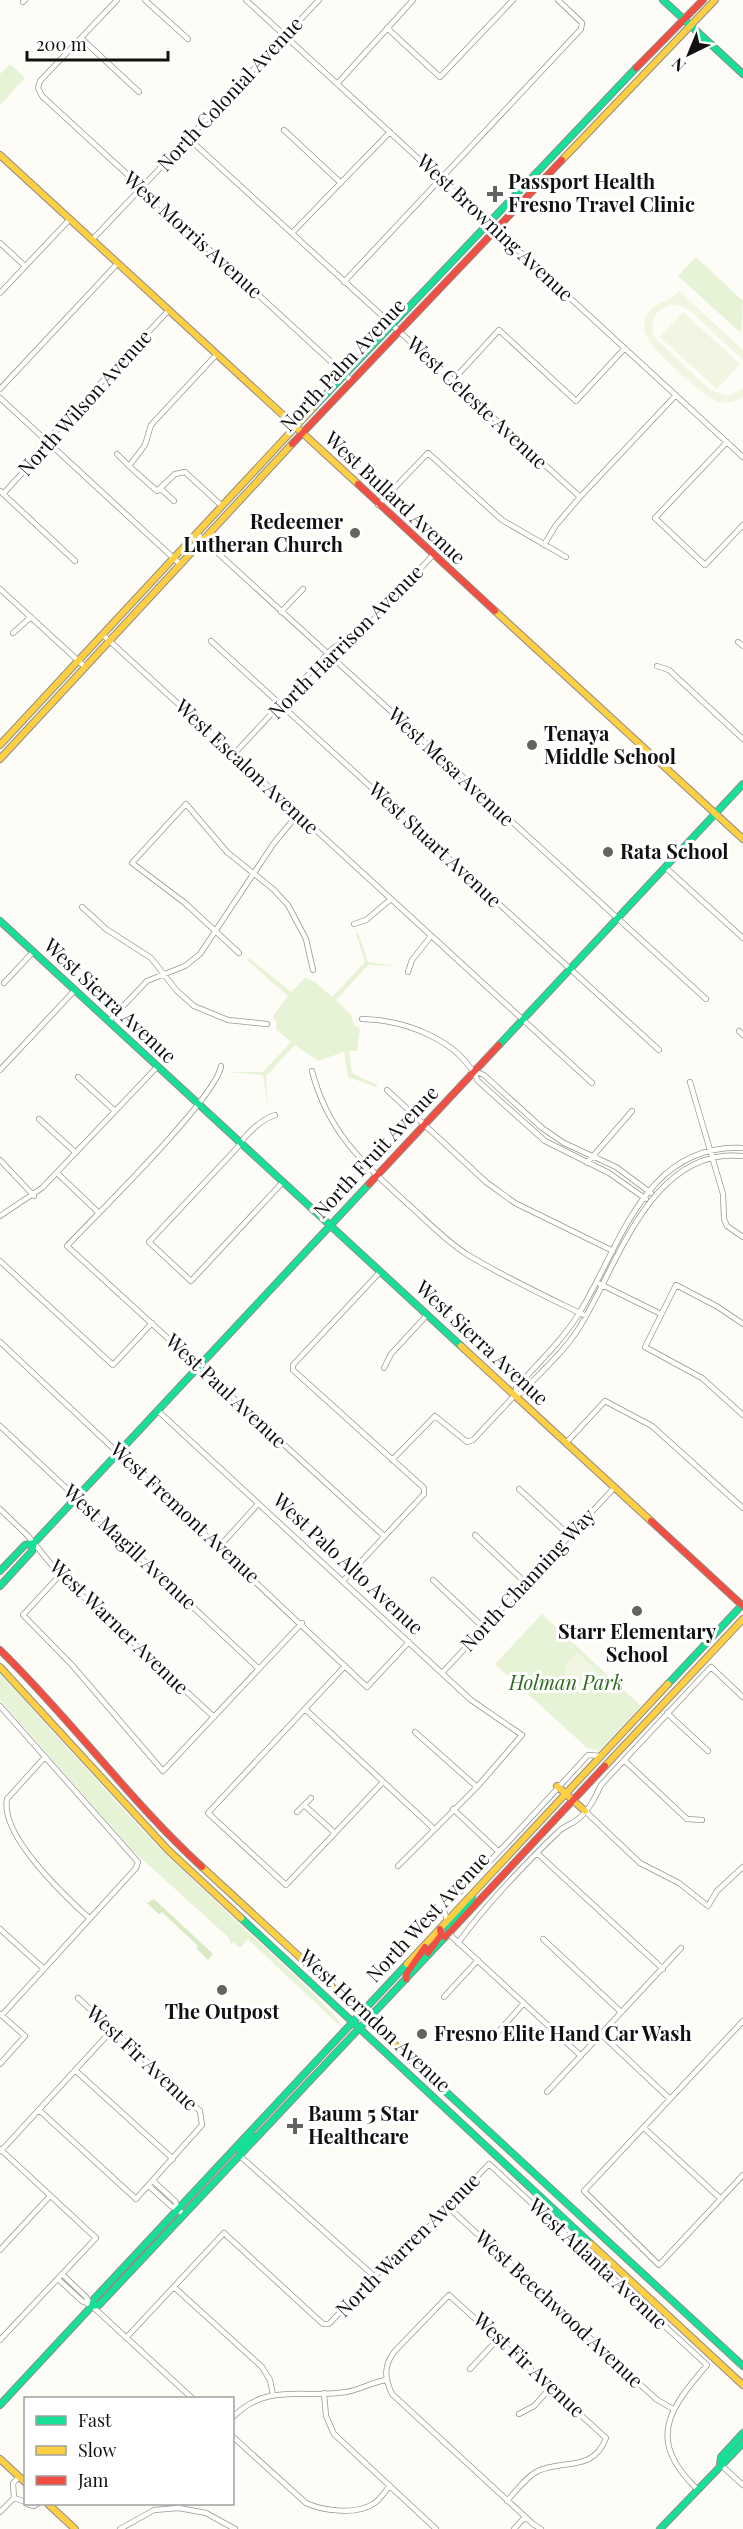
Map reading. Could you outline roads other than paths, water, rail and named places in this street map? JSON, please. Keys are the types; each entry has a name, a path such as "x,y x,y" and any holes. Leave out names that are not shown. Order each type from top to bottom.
{"main road":[{"path":"663,0 743,74"},
{"name":"North Palm Avenue","path":"0,745 575,130 703,0"},
{"name":"North Palm Avenue","path":"0,759 351,380 582,136 715,0"},
{"path":"575,130 582,136"},
{"name":"West Bullard Avenue","path":"0,155 743,840"},
{"path":"225,516 252,479 251,474"},
{"name":"North Fruit Avenue","path":"0,1571 25,1545 34,1542 76,1498 743,784"},
{"name":"West Sierra Avenue","path":"0,921 743,1605"},
{"name":"North Fruit Avenue","path":"0,1586 32,1551 34,1542"},
{"name":"North West Avenue","path":"0,2405 92,2306 94,2299 177,2208 743,1605"},
{"name":"North West Avenue","path":"92,2306 99,2305 743,1619"},
{"name":"West Herndon Avenue","path":"0,1650 45,1695 161,1828 743,2366"},
{"name":"West Herndon Avenue","path":"0,1667 157,1839 743,2385"},
{"path":"557,1786 585,1812"},
{"path":"449,1934 448,1927 470,1903 472,1894"},
{"path":"425,1959 441,1935 440,1929"},
{"path":"407,1979 406,1975 423,1953 427,1943"},
{"path":"240,2156 240,2149 260,2126 261,2120"},
{"path":"720,2464 721,2457 743,2433"},
{"path":"660,2529 720,2464 743,2443"},
{"path":"0,2460 24,2482"},
{"path":"49,2505 75,2529"}],"street":[{"path":"117,0 81,38 139,92"},
{"path":"145,0 188,39"},
{"name":"West Browning Avenue","path":"246,0 743,457"},
{"name":"North Colonial Avenue","path":"92,241 319,0"},
{"path":"337,84 413,0"},
{"path":"387,28 440,77 513,0"},
{"path":"344,282 583,26 558,0"},
{"name":"West Morris Avenue","path":"81,38 40,81 38,88 42,96 351,380"},
{"path":"285,130 341,183"},
{"path":"292,233 390,132"},
{"name":"West Celeste Avenue","path":"188,138 580,497"},
{"path":"0,293 69,219"},
{"path":"0,243 25,266"},
{"path":"0,388 117,264"},
{"name":"North Wilson Avenue","path":"1,493 26,470 46,441 168,311"},
{"path":"453,380 499,330 576,401 625,348"},
{"path":"129,465 145,445 151,424 216,355"},
{"path":"544,546 556,525 580,497 676,395"},
{"path":"0,398 181,565"},
{"path":"727,442 655,518 705,565 743,525"},
{"path":"378,505 428,453 502,520 544,546 566,556"},
{"path":"117,454 157,491 175,474 182,471 222,506"},
{"path":"160,488 174,501"},
{"path":"1,493 75,561"},
{"name":"West Mesa Avenue","path":"197,534 706,999"},
{"name":"North Harrison Avenue","path":"234,754 327,654 345,638 369,624 433,555"},
{"path":"0,589 85,667"},
{"path":"281,612 303,589"},
{"path":"13,633 31,617"},
{"name":"West Escalon Avenue","path":"103,635 592,1083"},
{"name":"West Stuart Avenue","path":"211,640 659,1050"},
{"path":"738,642 743,646"},
{"path":"657,666 669,670 743,739"},
{"path":"239,953 185,903 132,863 186,804 227,852 273,889 288,905 306,939 313,970"},
{"path":"109,1021 143,984 194,961 216,932 274,843 298,814"},
{"path":"665,867 743,938"},
{"path":"354,924 366,920 391,899"},
{"path":"82,907 106,929 144,952 185,999 204,1012 228,1020 267,1024"},
{"path":"408,972 412,960 431,936"},
{"path":"4,982 33,952"},
{"path":"0,1070 75,990"},
{"path":"362,1019 394,1021 424,1031 441,1041 474,1071 484,1075 542,1128 564,1143 616,1167 655,1197"},
{"path":"0,1058 6,1063"},
{"path":"0,1216 34,1196 157,1066"},
{"path":"57,1173 99,1213 198,1104 218,1077 221,1066"},
{"path":"312,1071 324,1106 336,1128 351,1150 376,1175 466,1254 586,1316"},
{"path":"474,1071 478,1081 527,1127 555,1147 609,1173 650,1202"},
{"path":"78,1077 115,1111"},
{"path":"690,1082 714,1157 723,1194 724,1219 727,1226 743,1237"},
{"path":"387,1090 486,1182 515,1203 617,1253"},
{"path":"587,1162 632,1111"},
{"path":"275,1115 267,1119 240,1143 149,1242 191,1281 282,1183"},
{"path":"39,1119 76,1153"},
{"path":"515,1395 516,1388 560,1340 579,1313 610,1250 649,1191 679,1166 711,1150 743,1148"},
{"path":"392,1460 435,1416 469,1443 560,1353 586,1316 617,1253 650,1202 675,1178 714,1157 743,1156"},
{"path":"0,1160 34,1196"},
{"name":"West Paul Avenue","path":"99,1213 67,1246 384,1536"},
{"path":"0,1261 113,1365 152,1323"},
{"path":"342,1581 424,1494 424,1488 293,1370 293,1365 380,1272"},
{"path":"595,1281 662,1314"},
{"path":"743,1324 718,1307 676,1285 645,1347 702,1378 743,1415"},
{"path":"384,1368 391,1354 427,1315"},
{"name":"West Fremont Avenue","path":"0,1342 302,1623 367,1687 409,1642"},
{"path":"566,1443 605,1401 660,1432 743,1508"},
{"name":"West Palo Alto Avenue","path":"157,1410 471,1700 522,1735 477,1787"},
{"name":"West Magill Avenue","path":"0,1426 260,1669"},
{"name":"North Channing Way","path":"442,1673 614,1488"},
{"path":"519,1489 570,1536"},
{"path":"219,1547 258,1504"},
{"name":"West Warner Avenue","path":"1,1512 34,1542 60,1575 214,1717"},
{"path":"475,1535 526,1583"},
{"path":"60,1575 23,1615 72,1665 163,1771 302,1623"},
{"path":"433,1581 484,1628"},
{"path":"345,1666 208,1813 286,1885 383,1782"},
{"path":"458,1942 474,1921 537,1853 561,1829 585,1812 593,1803 601,1785 711,1667 743,1696"},
{"path":"0,1706 136,1858 138,1865 1,2014 25,2036 0,2064"},
{"path":"305,1709 433,1828"},
{"path":"667,1713 708,1751"},
{"path":"398,1866 433,1828 477,1787 415,1731"},
{"path":"447,1921 444,1910 557,1786 588,1755 601,1756"},
{"path":"45,1757 3,1805 12,1840 22,1856 89,1918"},
{"path":"624,1760 687,1819 702,1820"},
{"path":"297,1812 311,1798"},
{"path":"304,1805 334,1833"},
{"path":"453,1809 499,1852"},
{"path":"585,1812 640,1863 679,1883 708,1906 717,1891 743,1867"},
{"path":"537,1853 663,1969"},
{"path":"464,1886 472,1894"},
{"path":"0,1929 44,1969"},
{"path":"449,1934 580,2056"},
{"path":"543,1939 621,2012"},
{"path":"547,2092 681,1948"},
{"path":"444,1997 478,1960"},
{"name":"West Fir Avenue","path":"78,1998 200,2111 203,2120 200,2130 173,2160"},
{"path":"489,2041 524,2003"},
{"path":"743,2021 584,2191 659,2265 743,2175"},
{"path":"0,2340 96,2238 1,2150 112,2030"},
{"path":"601,2034 670,2099"},
{"path":"39,2110 136,2199 173,2160 75,2070"},
{"path":"644,2127 721,2199"},
{"path":"240,2156 374,2276"},
{"name":"North Warren Avenue","path":"174,2287 224,2232 326,2325 374,2276 402,2254 489,2164"},
{"name":"West Atlanta Avenue","path":"489,2164 707,2365 683,2392 673,2409"},
{"path":"151,2183 171,2206 184,2214"},
{"path":"0,2250 50,2196"},
{"name":"West Beechwood Avenue","path":"447,2206 656,2399 673,2409"},
{"path":"62,2274 92,2306 191,2397"},
{"path":"58,2279 82,2301 92,2306"},
{"path":"126,2338 174,2287 262,2367 270,2380 273,2395"},
{"name":"West Fir Avenue","path":"386,2380 388,2363 394,2352 449,2295 552,2386 606,2438 592,2456 581,2463 546,2468 534,2473 507,2501"},
{"path":"470,2369 499,2338"},
{"path":"234,2416 251,2402 273,2395 348,2392 386,2380 392,2394 507,2501 541,2529"},
{"path":"519,2414 534,2406 552,2386"},
{"path":"324,2393 326,2416 334,2434 436,2529"},
{"path":"673,2409 668,2427 671,2454 681,2472 697,2489"},
{"path":"234,2438 306,2504 316,2508 344,2510 373,2504 390,2486"},
{"path":"720,2464 743,2485"},
{"path":"0,2512 14,2498 13,2482 18,2477"},
{"path":"14,2498 24,2502"},
{"path":"120,2529 154,2510 179,2506 206,2513 234,2529"},
{"path":"514,2529 525,2517"},
{"path":"224,2529 228,2524"}],"place":[{"name":"Passport Health Fresno Travel Clinic","path":"495,194"},
{"name":"Redeemer Lutheran Church","path":"355,533"},
{"name":"Tenaya Middle School","path":"532,745"},
{"name":"Rata School","path":"608,852"},
{"name":"Starr Elementary School","path":"637,1611"},
{"name":"The Outpost","path":"222,1990"},
{"name":"Fresno Elite Hand Car Wash","path":"422,2034"},
{"name":"Baum 5 Star Healthcare","path":"295,2126"}],"park label":[{"name":"Holman Park","path":"566,1683"}]}
